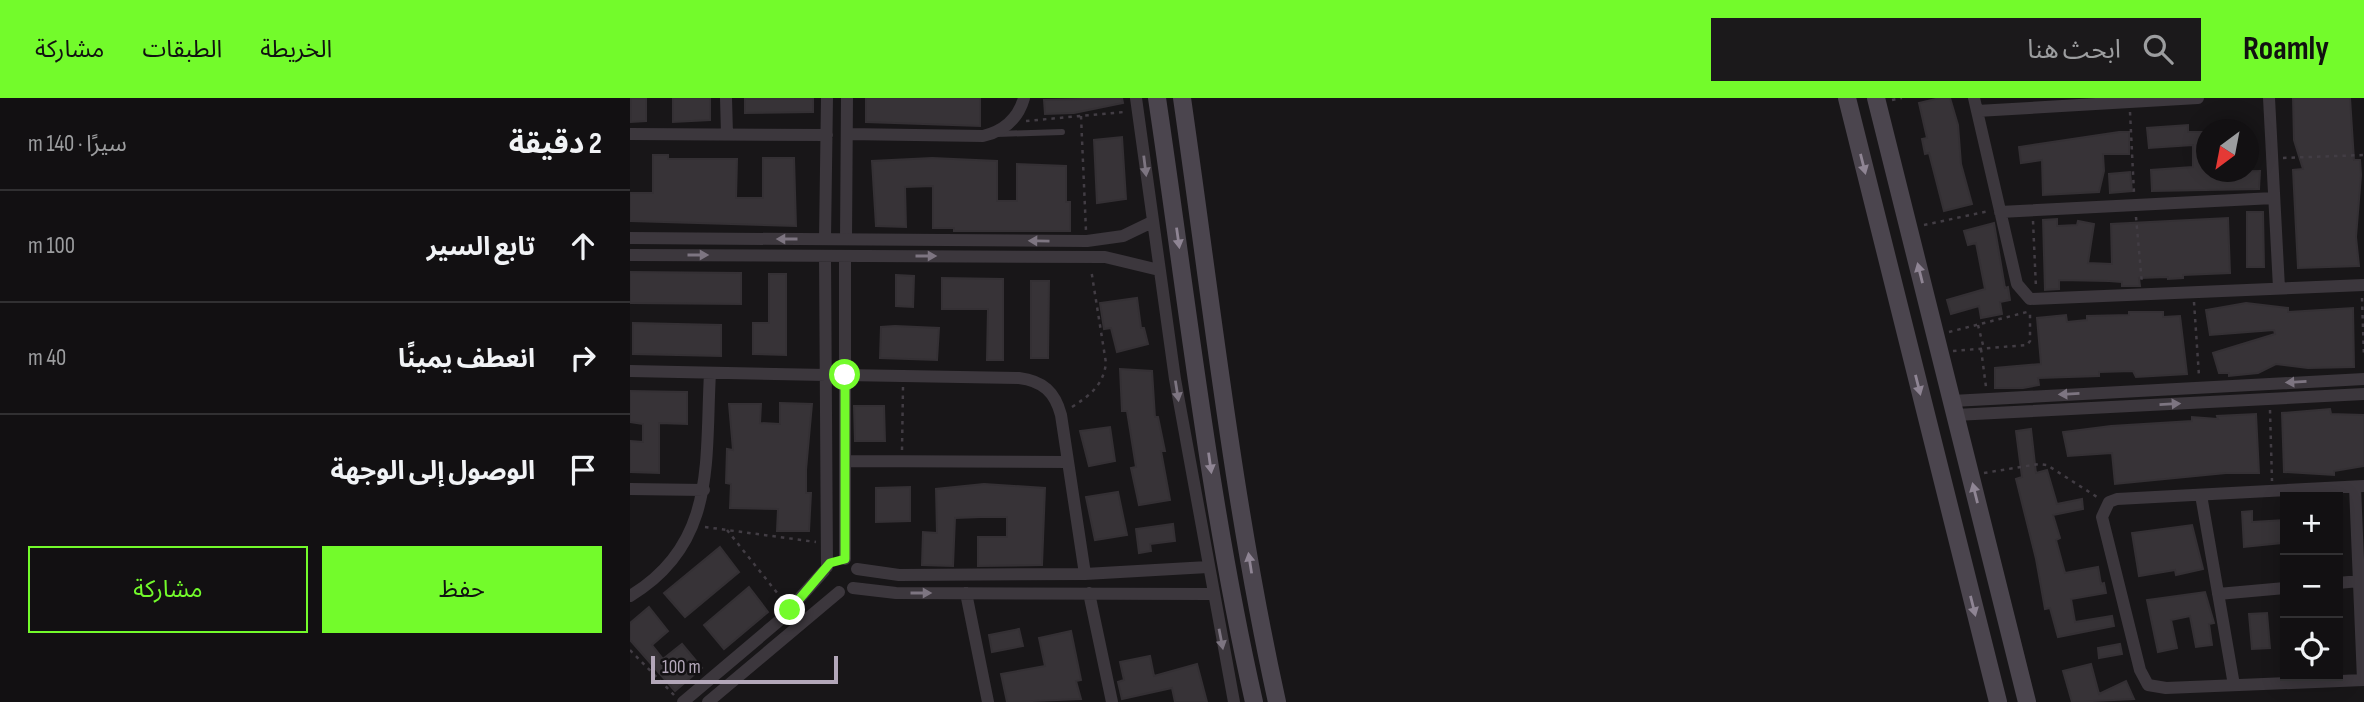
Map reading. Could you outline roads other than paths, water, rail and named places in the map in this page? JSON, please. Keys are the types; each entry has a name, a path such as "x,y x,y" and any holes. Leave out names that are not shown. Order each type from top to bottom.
{"street":[{"path":"726,98 727,134"},
{"path":"825,239 827,98"},
{"path":"846,239 847,98"},
{"path":"846,134 991,134 1011,122 1024,98"},
{"path":"1157,98 1232,604 1254,702"},
{"path":"1182,98 1238,490 1262,635 1277,702"},
{"path":"1998,702 1847,101 1875,98 2027,702"},
{"path":"2198,98 1975,104 2019,289 2036,300 2363,285"},
{"path":"2269,98 2279,288"},
{"path":"1137,104 1159,270 1212,594 1234,702"},
{"path":"630,134 827,135"},
{"path":"2000,210 2274,198"},
{"path":"630,238 1080,241 1123,236 1152,222"},
{"path":"1073,257 1080,241"},
{"path":"630,255 1089,257 1128,261 1159,270"},
{"path":"825,256 826,569 827,585 839,592"},
{"path":"845,256 845,559"},
{"path":"1186,293 1210,290"},
{"path":"630,371 826,375"},
{"path":"630,596 673,561 695,526 704,490 710,373"},
{"path":"845,375 1031,380 1052,393 1061,415 1085,574"},
{"path":"1953,408 1988,399 2364,379"},
{"path":"1953,408 2364,394"},
{"path":"845,461 1068,462"},
{"path":"2360,487 2359,581 2363,680 2157,688 2143,678 2102,517 2104,509 2117,499 2360,487"},
{"path":"630,489 704,490"},
{"path":"2200,495 2234,685"},
{"path":"1954,529 1982,522"},
{"path":"681,702 790,610 835,560 845,559 857,569 888,575 1085,574 1208,567"},
{"path":"853,588 858,575 857,569"},
{"path":"2343,583 2359,581"},
{"path":"708,702 839,592 853,588 886,593 1212,594"},
{"path":"2218,594 2280,588"},
{"path":"966,593 988,702"},
{"path":"1089,593 1112,702"}],"lane":[{"path":"991,134 1062,132"}]}
